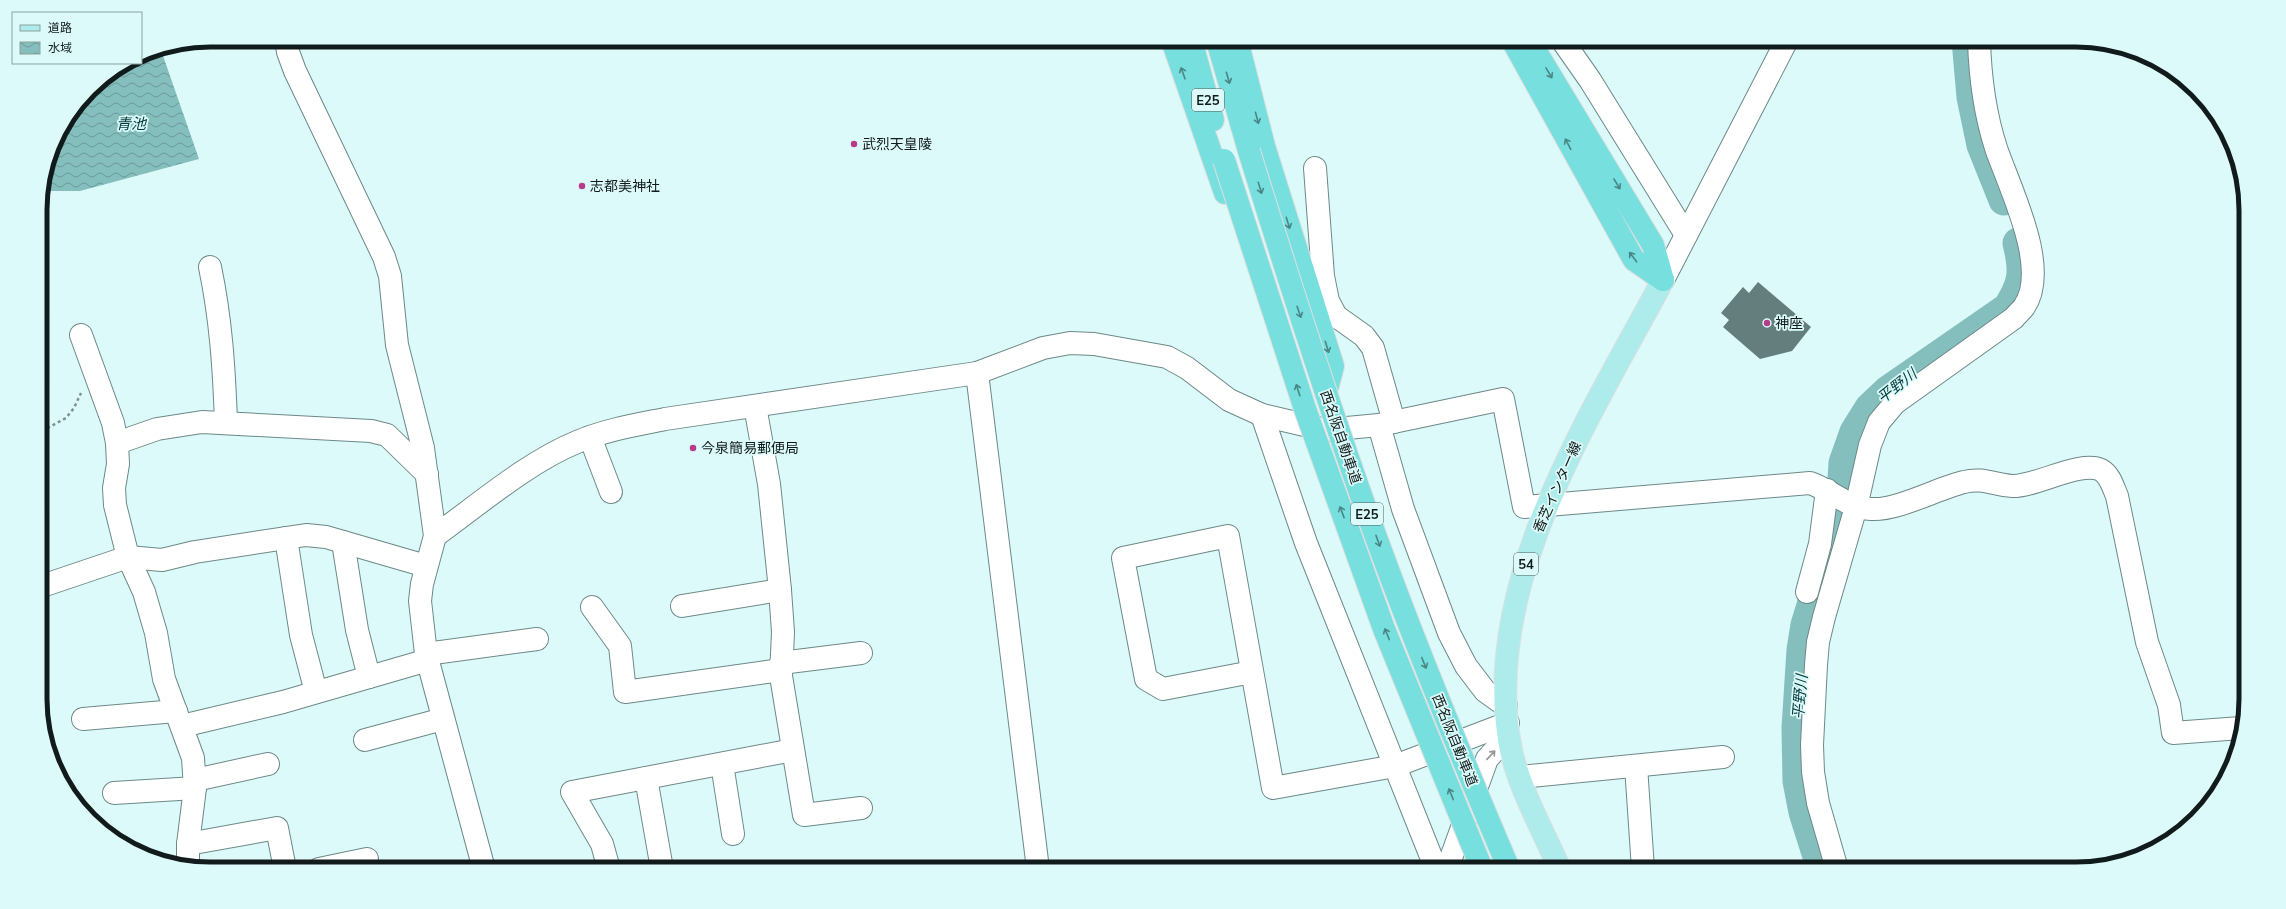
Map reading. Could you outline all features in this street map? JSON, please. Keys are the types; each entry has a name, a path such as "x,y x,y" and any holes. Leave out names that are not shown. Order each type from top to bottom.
{"highway":[{"path":"1175,47 1219,161"},
{"name":"西名阪自動車道","path":"1193,47 1219,161 1240,209 1305,409 1382,622 1479,862"},
{"name":"西名阪自動車道","path":"1220,47 1256,148 1326,393 1363,501 1407,620 1506,862"},
{"path":"1238,47 1256,148"},
{"path":"1516,47 1634,260 1663,280"},
{"path":"1533,47 1653,245 1663,280"}],"main road":[{"name":"香芝インター線","path":"1557,862 1520,777 1510,746 1507,714 1507,665 1512,624 1532,542 1560,472 1663,280"}],"street":[{"path":"287,47 296,71 384,257 390,276 397,345 418,423 427,474 435,536 426,566 420,601 427,657 442,719 482,862"},
{"path":"1567,47 1590,80 1686,236"},
{"path":"1663,280 1783,47"},
{"path":"1807,592 1820,544 1841,498 1870,445 1879,422 1895,403 2014,318 2024,307 2030,294 2033,281 2033,266 2029,246 2018,203 1996,147 1987,112 1980,47"},
{"path":"1252,672 1163,689 1146,679 1123,558 1228,536 1273,788 1395,766 1507,714 1485,691 1466,666 1449,633 1403,509 1373,348 1364,336 1336,316 1328,301 1323,276 1315,168"},
{"path":"210,267 222,334 226,422"},
{"path":"81,335 113,423 117,443 118,464 114,494 128,556 144,592 156,634 164,679 193,758 195,784 186,859 277,828 284,862"},
{"path":"435,536 539,462 576,442 626,426 977,373 1043,348 1070,343 1094,344 1167,358 1187,368 1229,400 1262,415 1326,430 1386,424 1503,400 1524,506 1810,483 1841,498 1872,510 1892,506 1964,481 1983,479 2012,486 2086,468 2101,470 2111,480 2116,496 2147,642 2168,705 2173,733 2236,728"},
{"path":"977,373 1037,862"},
{"path":"755,406 770,484 783,632 781,666 804,815 861,808"},
{"path":"1262,415 1306,543 1433,862"},
{"path":"117,443 177,424 226,422 371,431 387,435 427,474"},
{"path":"590,437 611,492"},
{"path":"1835,862 1818,803 1813,772 1812,745 1818,642 1824,617 1841,498"},
{"path":"47,584 128,556 162,560 195,552 306,535 326,537 426,566"},
{"path":"286,538 301,635 316,692"},
{"path":"343,542 355,617 369,677"},
{"path":"682,606 780,590"},
{"path":"592,607 620,646 625,692 862,653"},
{"path":"83,719 179,719 316,692 369,677 427,657 536,639"},
{"path":"365,740 442,719"},
{"path":"1449,862 1486,759 1497,748 1510,746"},
{"path":"607,862 602,844 572,792 793,750"},
{"path":"1520,777 1723,757"},
{"path":"114,793 195,784 268,764"},
{"path":"722,764 733,834"},
{"path":"1636,766 1643,862"},
{"path":"646,778 661,862"},
{"path":"353,862 367,859"}],"path":[{"path":"47,428 66,418 74,408 80,394 98,382"}],"water":[{"name":"青池","path":"163,55 199,159 80,191 48,191 59,148 74,119 103,87 119,74 138,64 142,64 142,62 148,59"}],"building":[{"name":"神座","path":"1758,282 1811,327 1792,351 1760,359 1723,327 1729,320 1721,313 1743,287 1749,293"}],"waterway":[{"name":"平野川","path":"1968,47 1972,97 1982,145 2004,200"},
{"name":"平野川","path":"1820,862 1804,812 1798,781 1797,728 1802,650 1806,625 1841,511 1844,463 1855,432 1870,408 1888,391 2008,308 2017,291 2022,277 2022,262 2018,243"}],"place":[{"name":"武烈天皇陵","path":"854,144"},
{"name":"志都美神社","path":"582,186"},
{"name":"神座","path":"1767,323"},
{"name":"今泉簡易郵便局","path":"693,448"}]}
